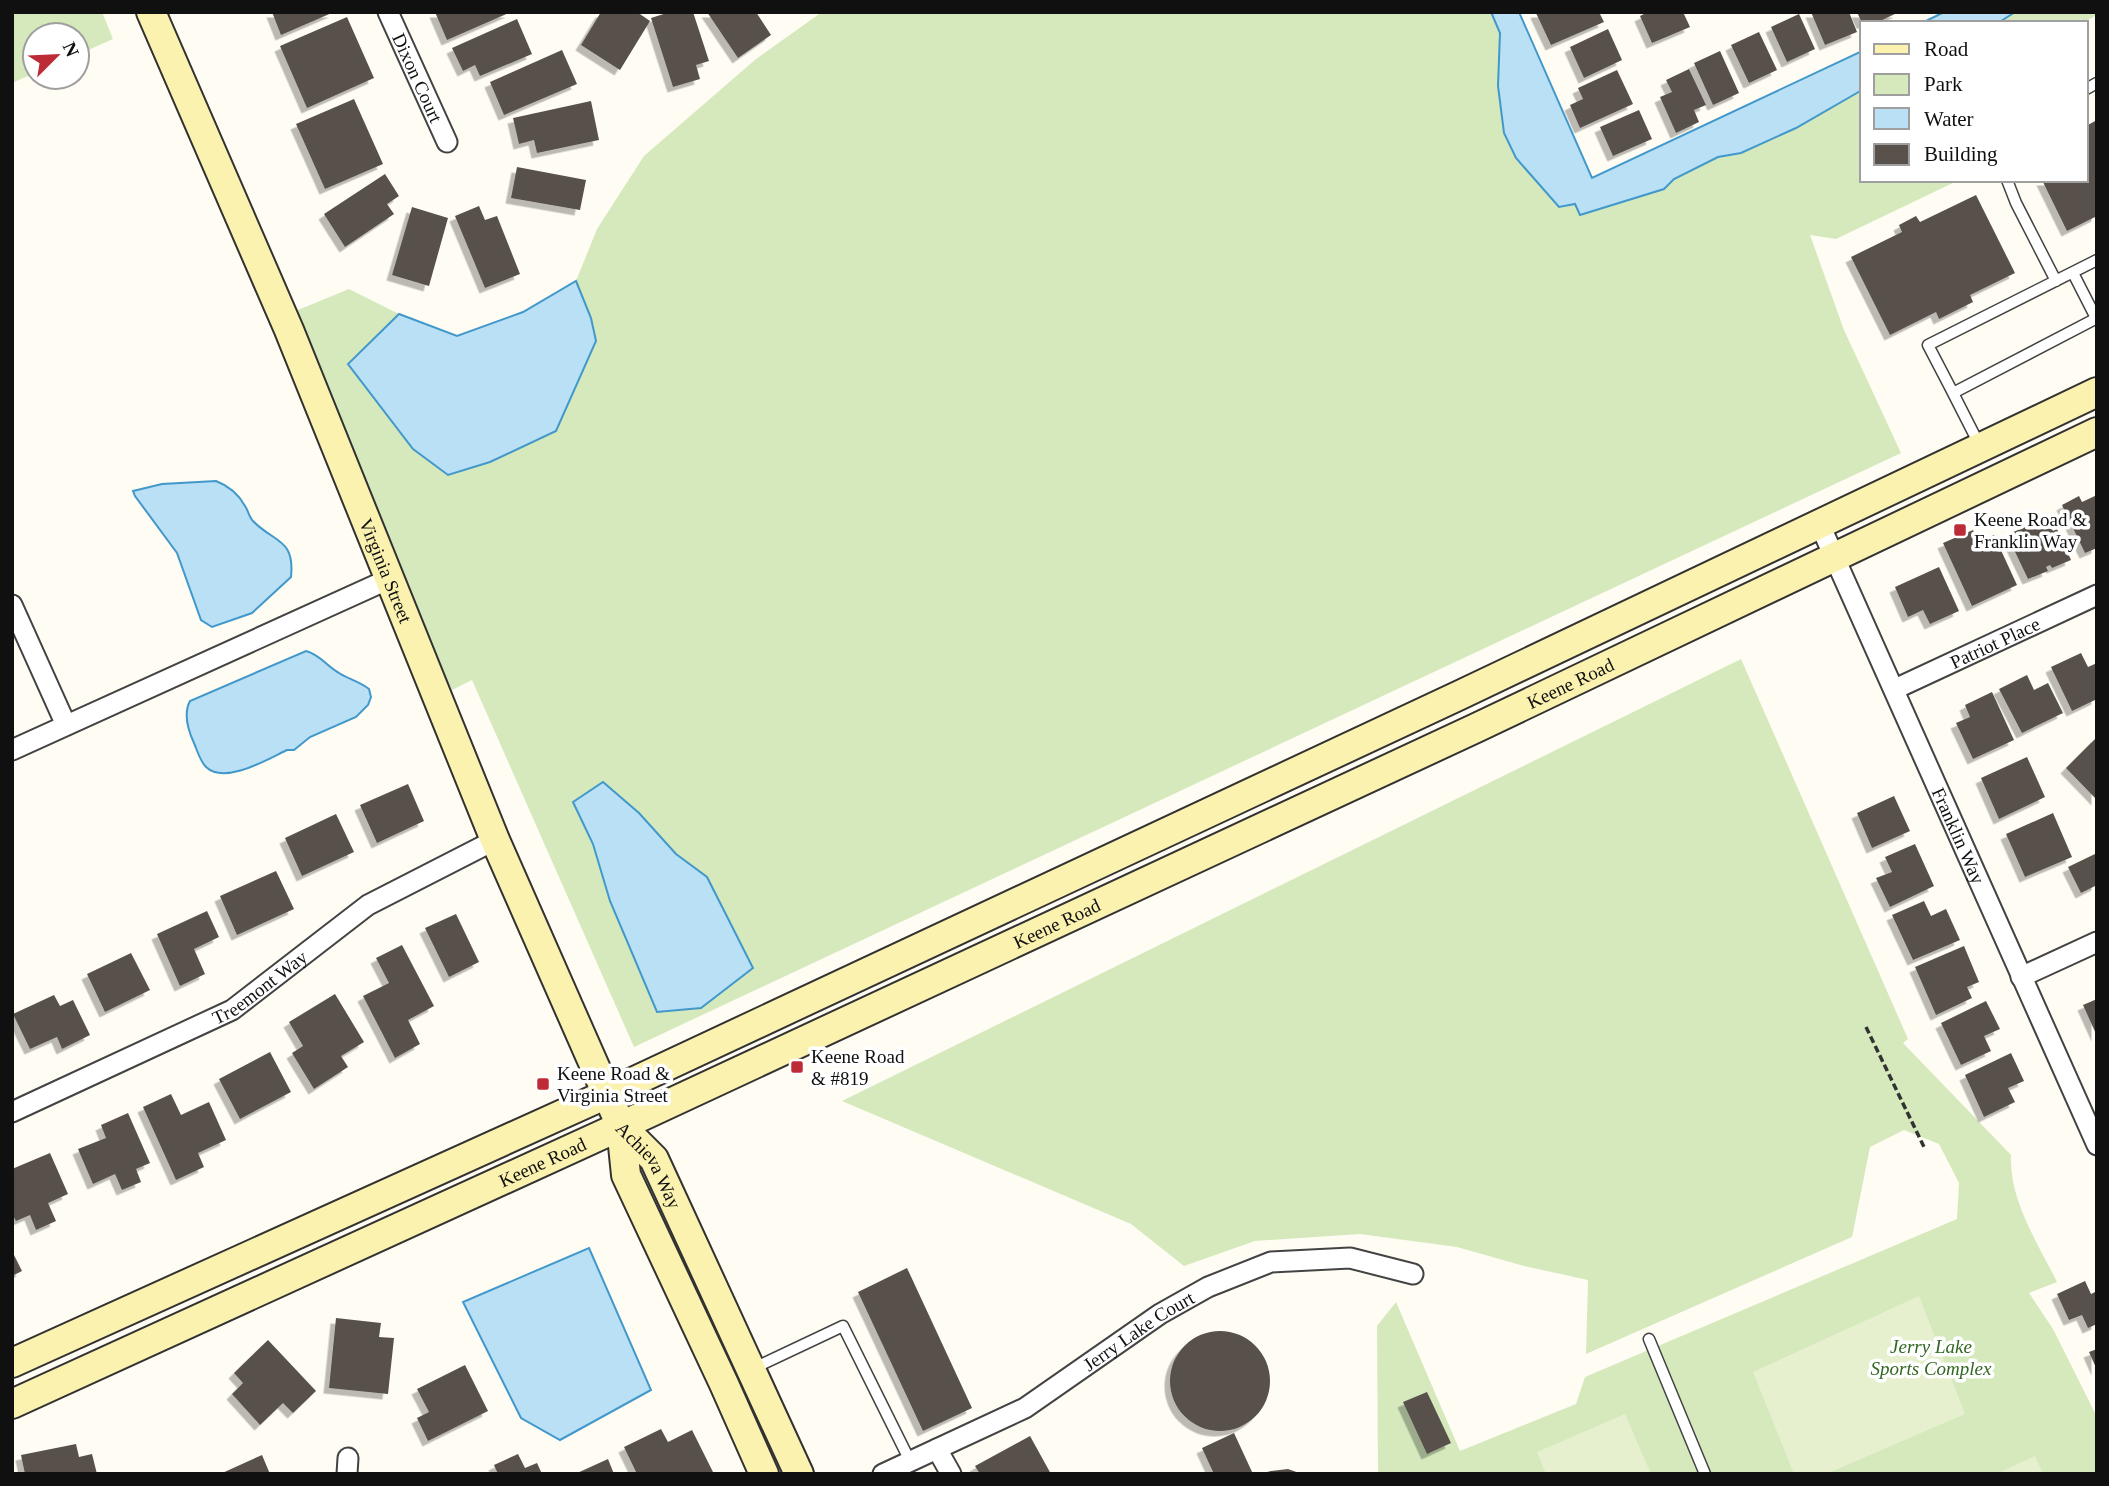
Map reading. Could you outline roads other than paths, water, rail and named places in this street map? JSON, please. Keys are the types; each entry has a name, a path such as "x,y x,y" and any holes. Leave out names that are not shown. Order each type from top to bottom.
{"main road":[{"name":"Virginia Street","path":"151,12 289,330 495,840 621,1126"},
{"name":"Keene Road","path":"12,1363 607,1094 1460,695 2097,392"},
{"name":"Keene Road","path":"12,1404 621,1126 1476,728 2097,432"},
{"name":"Achieva Way","path":"621,1126 653,1159 799,1474"},
{"name":"Achieva Way","path":"621,1126 625,1175 764,1474"}],"street":[{"name":"Dixon Court","path":"388,12 447,142"},
{"name":"Franklin Way","path":"1820,524 2097,1145"},
{"path":"12,750 390,579"},
{"name":"Patriot Place","path":"1895,689 2097,595"},
{"path":"12,605 66,725"},
{"name":"Treemont Way","path":"12,1112 232,1010 368,905 495,840"},
{"path":"2021,977 2097,942"},
{"name":"Jerry Lake Court","path":"883,1474 1025,1408 1160,1314 1208,1287 1271,1262 1350,1258 1413,1274"},
{"path":"936,1449 951,1474"}],"lane":[{"path":"2008,182 2056,281"},
{"path":"1980,447 1928,345 2097,260"},
{"path":"1953,393 2096,319 2073,273"},
{"path":"751,1370 843,1326 910,1461"},
{"path":"1649,1339 1704,1474"}],"water":[{"path":"1491,12 1519,12 1592,178 1860,52 1860,91 1796,128 1741,153 1718,157 1674,179 1664,189 1580,215 1575,204 1559,207 1516,158 1504,133 1498,86 1500,33"},
{"path":"1944,12 2015,12 2001,21 1926,21"},
{"path":"576,281 591,318 596,341 556,431 490,462 448,475 413,449 348,364 399,314 457,336 523,312"},
{"path":"216,481 236,494 250,518 286,548 290,555 291,577 252,613 212,627 201,620 177,553 133,491 162,484"},
{"path":"306,651 369,689 371,697 368,705 356,717 310,737 294,750 287,750 246,769 224,773 214,772 206,767 188,727 187,711 190,701"},
{"path":"603,782 639,813 676,854 707,877 753,968 701,1008 657,1012 610,901 593,844 573,802"},
{"path":"589,1248 651,1390 560,1440 521,1418 463,1302"}],"place":[{"name":"Keene Road & Franklin Way","path":"1960,530"},
{"name":"Keene Road & #819","path":"797,1067"},
{"name":"Keene Road & Virginia Street","path":"543,1084"}],"park label":[{"name":"Jerry Lake Sports Complex","path":"1931,1357"}]}
